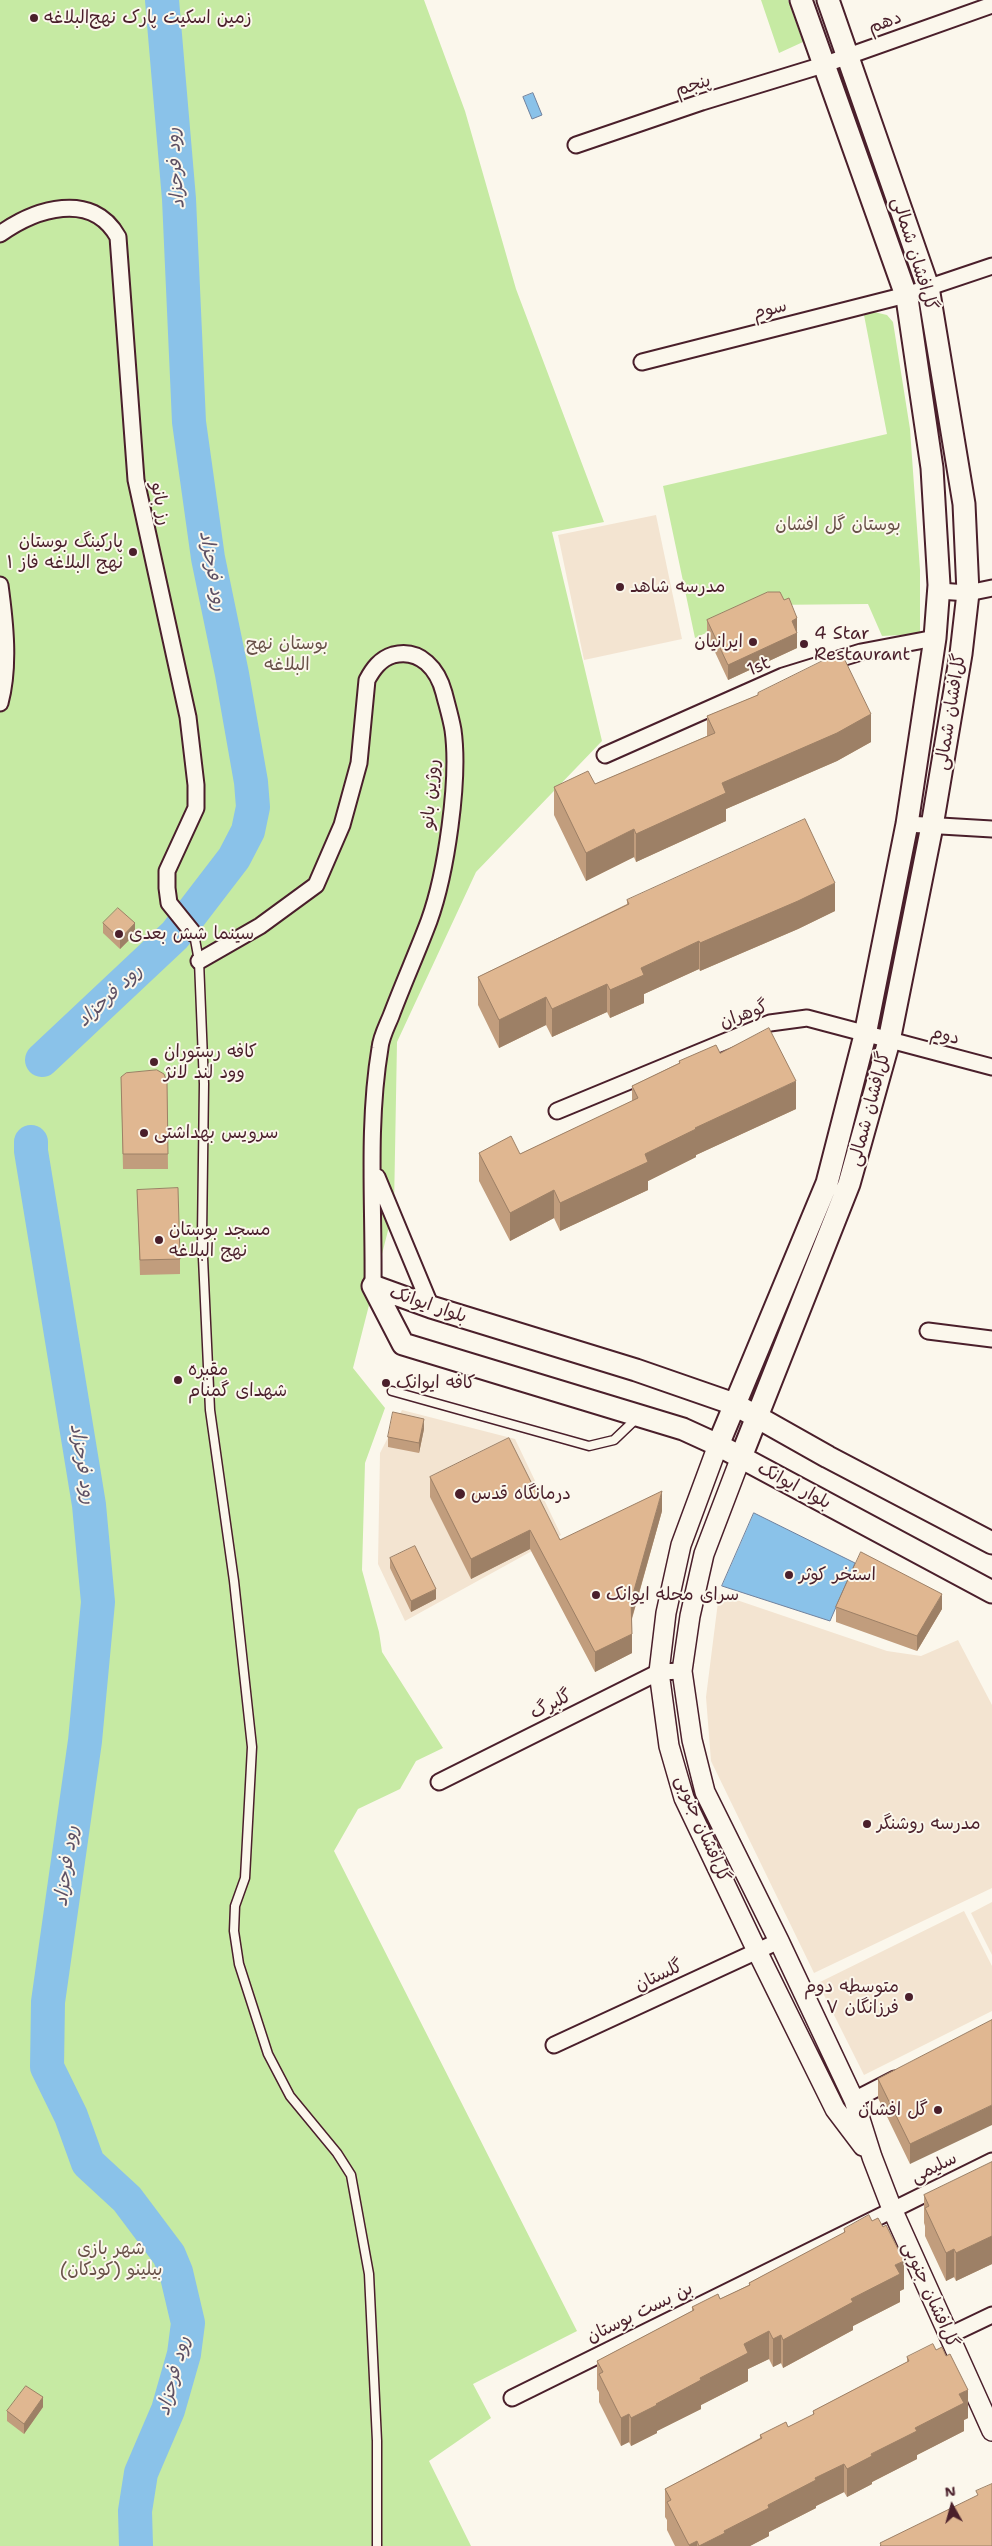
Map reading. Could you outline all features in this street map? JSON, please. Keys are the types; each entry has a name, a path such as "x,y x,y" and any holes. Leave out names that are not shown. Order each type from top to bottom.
{"main road":[{"name":"گل‌افشان شمالی","path":"718,1445 827,1184 864,1035 907,824 935,638 939,591 932,468 906,295 801,0"},
{"name":"گل‌افشان شمالی","path":"741,1457 849,1184 889,1041 932,826 961,654 968,593 964,504 928,288 828,0"},
{"name":"بلوار ایوانک","path":"373,1286 431,1307 636,1370 734,1404 992,1543"},
{"name":"بلوار ایوانک","path":"373,1286 403,1344 640,1414 683,1429 741,1457 992,1592"}],"street":[{"name":"دهم","path":"823,65 992,5"},
{"name":"پنجم","path":"576,145 702,102 823,65"},
{"name":"رز بانو","path":"0,234 17,222 58,208 74,208 100,216 111,225 118,237 136,480 188,717 196,785 196,808 167,871 172,906 194,934"},
{"name":"سوم","path":"642,362 906,295 992,266"},
{"path":"0,585 4,614 4,686 0,703"},
{"path":"939,591 968,593 992,588"},
{"name":"1st","path":"605,755 783,676 870,650 935,638"},
{"name":"روژین بانو","path":"199,961 260,926 316,885 342,825 359,762 367,680 373,669 382,660 394,655 406,654 419,657 429,663 437,673 442,685 453,730 455,775 442,872 429,919 380,1045 373,1093 373,1286"},
{"path":"907,824 992,829"},
{"name":"گوهران","path":"557,1111 770,1023 807,1018 889,1041"},
{"name":"دوم","path":"889,1041 992,1068"},
{"path":"374,1170 431,1307"},
{"path":"928,1331 992,1339"},
{"name":"گل‌افشان جنوبی","path":"718,1445 681,1546 666,1613 659,1672 669,1746 684,1798 835,2109 872,2157"},
{"name":"گل‌افشان جنوبی","path":"741,1457 704,1554 690,1616 682,1671 692,1740 706,1792 854,2100 872,2157 892,2209 992,2431"},
{"name":"گلبرگ","path":"439,1782 659,1672 682,1671"},
{"name":"گلستان","path":"554,2045 779,1941"},
{"path":"854,2100 906,2073"},
{"name":"سلیمی","path":"892,2209 992,2161"},
{"name":"بن بست بوستان","path":"512,2398 892,2209"},
{"path":"948,2336 992,2315"}],"lane":[{"path":"194,934 199,961 204,1084 202,1236 210,1410 234,1581 252,1747 246,1868 245,1878 235,1906 234,1931 239,1964 268,2054 290,2096 337,2152 351,2176 370,2274 377,2441 377,2546"},
{"path":"392,1391 589,1446 614,1440 640,1414"}],"shaded area":[{"name":"مدرسه شاهد","path":"656,515 682,639 584,660 558,535"},
{"name":"درمانگاه قدس","path":"402,1410 515,1439 561,1535 405,1621 378,1564 380,1453"},
{"name":"مدرسه روشنگر","path":"719,1594 887,1651 921,1656 958,1640 992,1705 992,1888 814,1973 711,1761 706,1697"},
{"path":"992,1902 992,1955 971,1913"},
{"name":"متوسطه دوم فرزانگان ۷","path":"964,1911 992,1966 992,2011 864,2075 818,1983"}],"green space":[{"name":"بوستان نهج البلاغه","path":"0,0 424,0 465,111 516,289 604,522 552,532 602,741 476,872 397,1042 394,1207 353,1368 385,1408 365,1463 362,1570 379,1632 382,1652 443,1748 416,1761 400,1789 358,1809 334,1851 577,2331 473,2384 491,2418 429,2461 471,2546 0,2546"},
{"path":"761,0 788,0 803,42 779,53"},
{"name":"بوستان گل افشان","path":"874,312 887,315 893,322 910,429 920,570 920,634 882,636 868,604 767,605 695,638 663,486 887,434 864,315"}],"water":[{"path":"533,93 542,115 532,119 523,97"},
{"name":"استخر کوثر","path":"754,1513 855,1563 830,1621 722,1586"}],"building":[{"name":"ایرانیان","path":"768,592 780,592 784,600 789,598 797,618 792,621 797,633 728,665 707,620"},
{"path":"841,652 871,714 837,733 722,783 726,793 636,834 634,829 586,853 554,787 588,771 595,784 715,733 707,716 758,695 758,693"},
{"path":"805,819 835,883 798,901 700,943 699,941 641,968 644,975 610,990 607,984 552,1009 546,997 499,1020 478,977 629,904 627,900"},
{"path":"118,908 135,923 120,939 103,923"},
{"path":"769,1028 796,1081 695,1128 645,1154 648,1162 560,1203 554,1190 510,1213 479,1153 511,1136 520,1154 638,1098 632,1086 680,1063 679,1061 716,1045 720,1053"},
{"name":"سرویس بهداشتی","path":"157,1070 164,1074 167,1082 168,1154 123,1154 121,1077 126,1073"},
{"name":"مسجد بوستان نهج البلاغه","path":"178,1188 180,1259 140,1260 137,1190"},
{"path":"393,1412 424,1419 419,1443 388,1437"},
{"path":"509,1438 560,1540 662,1491 631,1601 632,1634 595,1652 530,1530 471,1559 430,1477"},
{"path":"415,1546 436,1589 411,1601 390,1558"},
{"path":"861,1552 942,1594 917,1636 836,1607"},
{"name":"گل افشان","path":"992,2020 992,2105 910,2144 878,2079"},
{"path":"992,2162 992,2236 956,2253 954,2249 946,2253 925,2208 929,2206 924,2195"},
{"path":"869,2215 872,2221 878,2218 883,2227 886,2225 904,2261 895,2265 900,2274 851,2299 853,2302 783,2340 781,2335 773,2339 769,2331 744,2344 748,2353 700,2378 701,2380 657,2405 631,2418 629,2414 621,2418 599,2374 603,2372 597,2361 694,2310 692,2307 718,2294 720,2299 750,2285 749,2283 845,2232 844,2229"},
{"path":"933,2344 936,2350 942,2347 946,2356 950,2354 968,2390 959,2394 964,2403 915,2428 917,2431 871,2454 872,2456 847,2469 844,2464 815,2478 816,2480 768,2505 769,2508 724,2531 725,2533 699,2546 697,2541 689,2545 667,2502 671,2500 665,2489 762,2438 760,2435 786,2422 788,2427 814,2414 813,2411 909,2361 907,2357"},
{"path":"26,2386 43,2397 24,2424 7,2411"},
{"path":"992,2484 992,2546 880,2546 880,2543 978,2495 976,2491"}],"waterway":[{"name":"رود فرحزاد","path":"42,1060 175,935 234,858 248,831 253,807 251,782 232,674 208,558 189,422 179,199 162,0"},
{"name":"رود فرحزاد","path":"31,1142 89,1505 98,1602 85,1741 48,2002 47,2067 71,2116 88,2163 127,2199 169,2255 176,2272 188,2323 184,2354 168,2410 141,2473 135,2511 136,2546"}],"place":[{"name":"زمین اسکیت پارک نهج‌البلاغه","path":"34,18"},
{"name":"پارکینگ بوستان نهج البلاغه فاز ۱","path":"133,552"},
{"name":"مدرسه شاهد","path":"620,587"},
{"name":"ایرانیان","path":"753,642"},
{"name":"4 Star Restaurant","path":"804,644"},
{"name":"سینما شش بعدی","path":"119,934"},
{"name":"کافه رستوران وود لند لانژ","path":"154,1062"},
{"name":"سرویس بهداشتی","path":"144,1133"},
{"name":"مسجد بوستان نهج البلاغه","path":"159,1240"},
{"name":"مقبره شهدای گمنام","path":"178,1380"},
{"name":"کافه ایوانک","path":"386,1383"},
{"name":"درمانگاه قدس","path":"460,1494"},
{"name":"استخر کوثر","path":"789,1575"},
{"name":"سرای محله ایوانک","path":"596,1595"},
{"name":"مدرسه روشنگر","path":"867,1824"},
{"name":"متوسطه دوم فرزانگان ۷","path":"909,1997"},
{"name":"گل افشان","path":"938,2110"}],"park label":[{"name":"شهر بازی بیلینو (کودکان)","path":"111,2259"}]}
